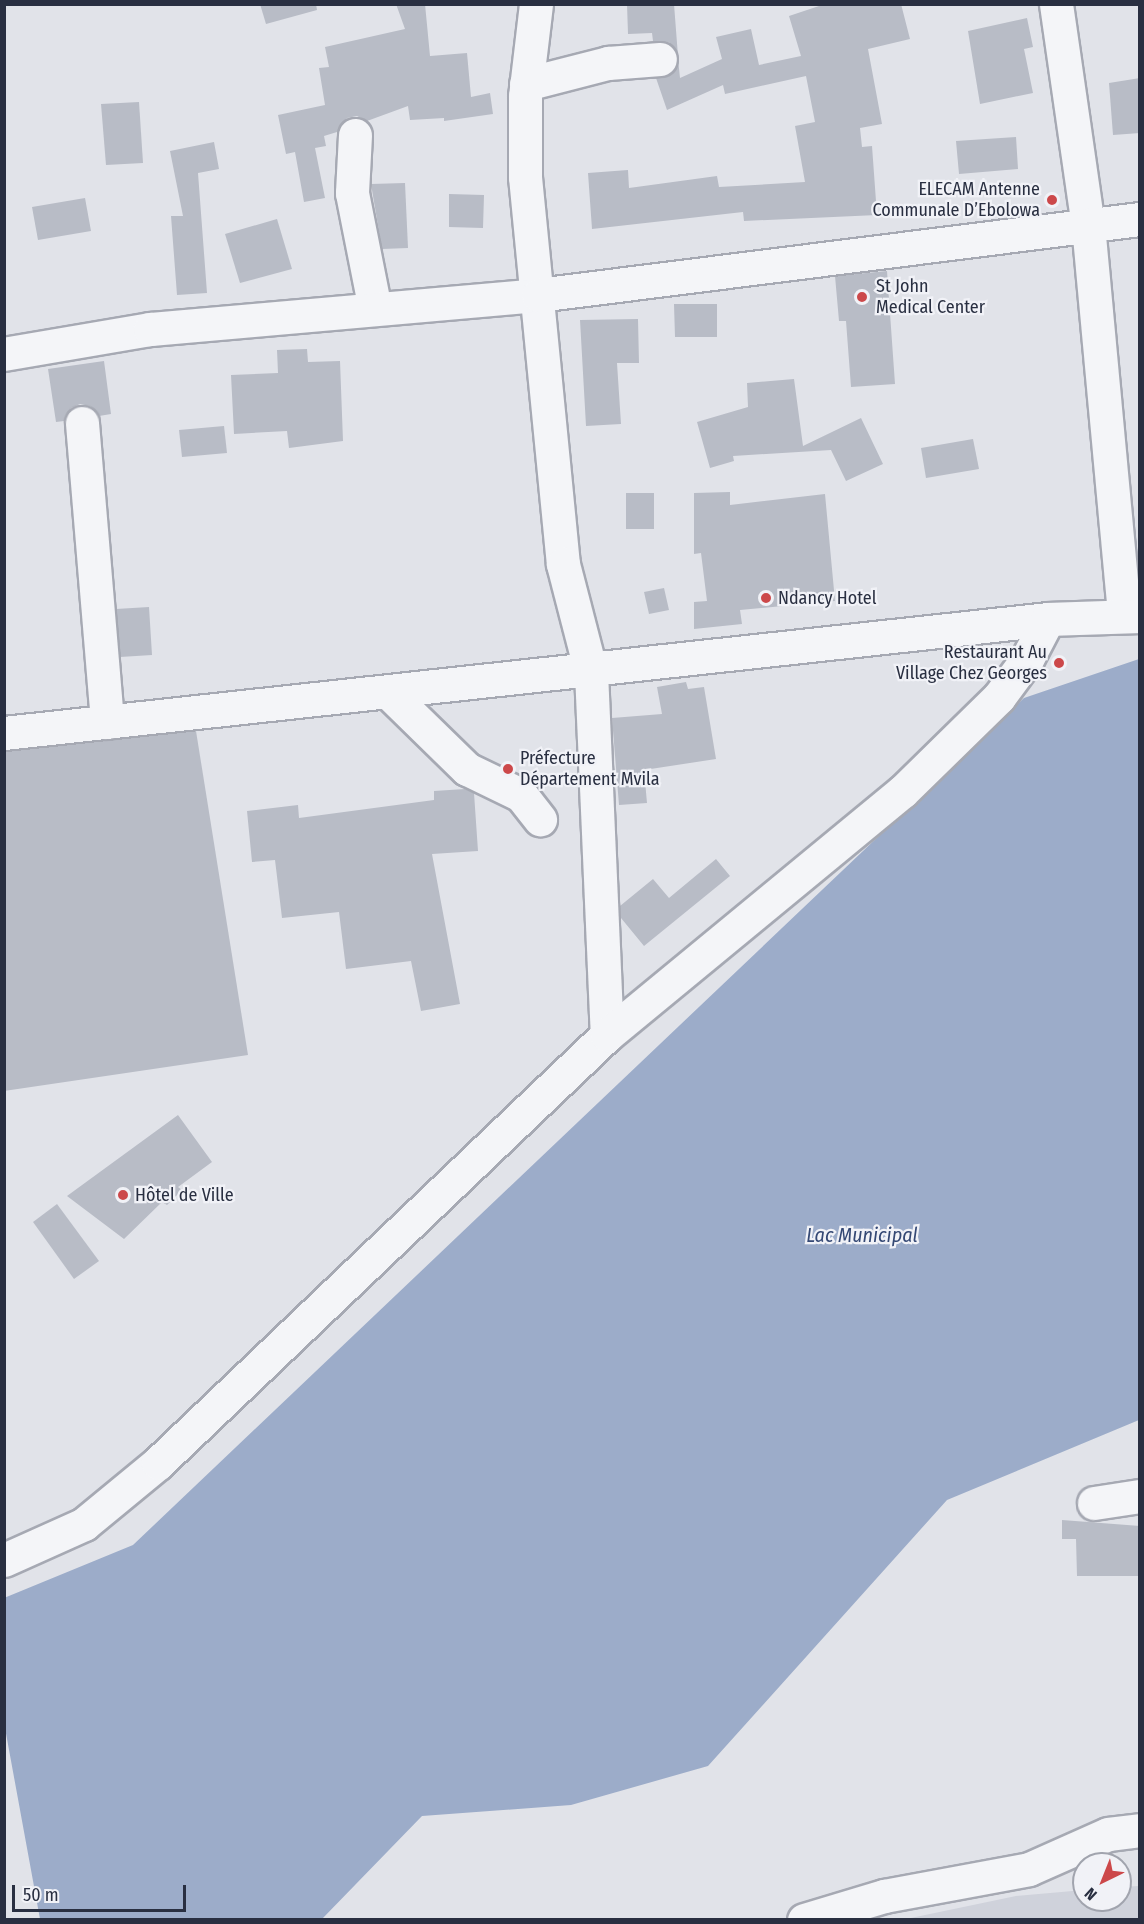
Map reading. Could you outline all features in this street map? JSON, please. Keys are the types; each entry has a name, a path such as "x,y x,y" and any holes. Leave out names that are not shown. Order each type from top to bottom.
{"street":[{"path":"536,4 526,84 525,177 563,564 591,672 607,1035"},
{"path":"4,733 591,672 1048,620 1132,615 1088,225 1056,4"},
{"path":"526,84 608,63 660,59"},
{"path":"355,135 352,193 375,309"},
{"path":"4,354 150,329 538,295 1140,219"},
{"path":"82,423 107,722"},
{"path":"4,1560 84,1524 158,1463 607,1035 902,792 999,697 1027,659 1048,620"},
{"path":"388,692 467,769 521,795 540,819"},
{"path":"1094,1503 1140,1496"},
{"path":"804,1920 884,1896 1029,1869 1108,1834 1140,1830"}],"shaded area":[{"path":"1132,1886 1139,1886 1139,1919 906,1919 1016,1896 1072,1891 1072,1912 1132,1912"}],"water":[{"name":"Lac Municipal","path":"1139,659 1139,1420 947,1500 708,1766 571,1805 422,1816 322,1919 40,1919 5,1728 4,1598 133,1545 1024,698"}],"building":[{"path":"260,4 316,4 317,10 266,24"},
{"path":"396,4 425,4 430,56 467,53 471,97 490,93 493,114 444,121 444,118 410,120 408,106 367,121 357,116 347,118 337,132 324,136 326,146 315,148 325,198 304,202 295,152 286,154 278,115 325,105 319,68 329,67 325,47 405,29"},
{"path":"627,4 674,4 678,56 669,42 653,41 652,33 628,34"},
{"path":"825,4 901,4 910,39 868,49 882,124 860,128 862,147 872,146 877,215 744,221 743,212 592,229 588,173 628,170 629,188 717,176 719,187 805,182 795,126 815,122 806,76 725,94 723,85 667,110 656,78 671,74 678,59 680,78 722,59 716,37 751,29 759,65 801,56 789,16"},
{"path":"1027,18 1033,47 1024,49 1033,93 980,104 968,31"},
{"path":"1140,78 1140,133 1113,135 1109,83"},
{"path":"139,102 143,163 106,165 101,104"},
{"path":"1016,137 1018,169 959,174 956,141"},
{"path":"214,142 219,169 198,173 207,293 177,295 171,216 183,216 170,151"},
{"path":"405,183 408,248 382,249 371,184"},
{"path":"449,194 484,195 483,228 449,227"},
{"path":"85,198 91,231 38,240 32,207"},
{"path":"277,219 292,269 240,283 225,234"},
{"path":"887,271 895,384 851,387 846,321 839,321 835,276"},
{"path":"674,304 717,304 717,337 675,337"},
{"path":"638,319 639,363 617,363 621,424 586,426 580,320"},
{"path":"307,349 308,362 340,361 343,441 289,448 287,431 234,434 231,375 278,373 277,350"},
{"path":"104,361 111,414 99,416 90,406 80,404 71,408 64,421 56,422 48,369"},
{"path":"794,379 803,446 861,418 883,464 846,481 831,450 733,456 734,461 710,468 697,422 748,407 747,383"},
{"path":"224,426 227,453 182,457 179,430"},
{"path":"973,439 979,469 926,478 921,448"},
{"path":"730,492 730,505 825,494 835,601 740,610 742,624 694,629 694,602 707,601 701,553 694,554 694,493"},
{"path":"626,493 654,493 654,529 626,529"},
{"path":"664,588 669,610 649,614 644,592"},
{"path":"149,607 152,655 120,657 116,609"},
{"path":"686,682 688,689 704,687 716,759 644,770 647,803 619,805 612,718 662,714 657,687"},
{"path":"196,731 248,1055 4,1091 4,751"},
{"path":"465,789 474,793 478,851 432,854 460,1004 421,1011 411,961 346,969 339,912 282,918 275,860 252,862 247,811 298,805 299,818 434,800 434,791"},
{"path":"716,859 730,876 644,946 621,918 620,906 653,879 669,898"},
{"name":"Hôtel de Ville","path":"178,1115 212,1162 178,1187 182,1190 167,1205 162,1202 124,1239 67,1196"},
{"path":"57,1204 99,1261 74,1279 33,1222"},
{"path":"1062,1520 1140,1526 1140,1576 1077,1576 1076,1539 1062,1539"}],"place":[{"name":"ELECAM Antenne Communale D’Ebolowa","path":"1052,200"},
{"name":"St John Medical Center","path":"862,297"},
{"name":"Ndancy Hotel","path":"766,598"},
{"name":"Restaurant Au Village Chez Georges","path":"1059,663"},
{"name":"Préfecture Département Mvila","path":"508,769"},
{"name":"Hôtel de Ville","path":"123,1195"}]}
